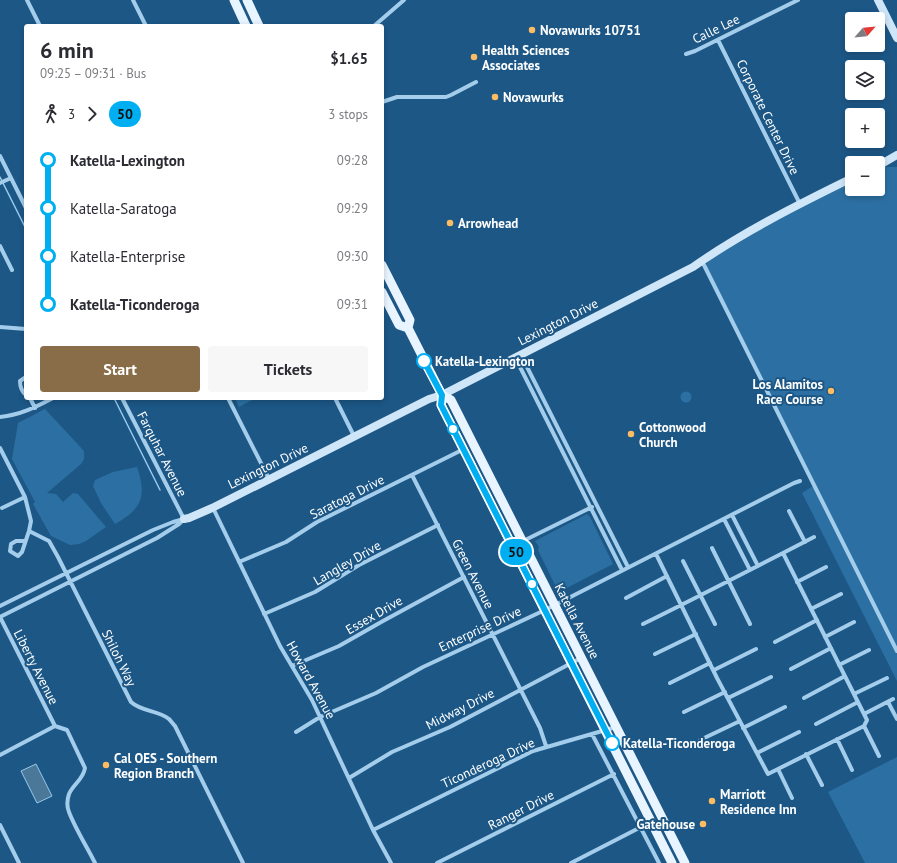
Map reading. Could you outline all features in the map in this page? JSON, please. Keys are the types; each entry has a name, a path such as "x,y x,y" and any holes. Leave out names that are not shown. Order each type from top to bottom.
{"main road":[{"path":"234,0 245,24"},
{"path":"247,0 258,24"},
{"name":"Katella Avenue","path":"384,269 410,320 408,328 442,395 441,405 672,863"},
{"name":"Katella Avenue","path":"384,296 399,325 408,328"},
{"name":"Katella Avenue","path":"442,395 451,400 685,863"}],"street":[{"path":"27,0 39,24"},
{"path":"133,0 145,24"},
{"path":"376,24 404,0"},
{"name":"Calle Lee","path":"686,54 718,40 798,0"},
{"path":"878,0 897,38"},
{"name":"Corporate Center Drive","path":"718,40 800,204"},
{"path":"384,101 396,97 451,95 476,82"},
{"path":"0,156 24,204"},
{"path":"885,163 895,158"},
{"path":"0,183 11,178"},
{"name":"Lexington Drive","path":"0,606 153,530 173,522 184,520 212,508 269,478 429,399 442,395 693,268 749,231 845,182"},
{"path":"0,246 12,270"},
{"path":"702,261 897,651"},
{"path":"0,327 24,329"},
{"path":"518,356 628,567"},
{"path":"518,356 590,507 622,570"},
{"path":"24,378 20,381 20,387 24,394"},
{"path":"31,400 35,408"},
{"path":"0,417 12,416 35,408 49,400"},
{"name":"Farquhar Avenue","path":"123,400 184,520"},
{"path":"229,400 269,478"},
{"path":"336,400 354,436"},
{"path":"0,448 25,497 31,521 25,541"},
{"name":"Saratoga Drive","path":"239,562 286,542 317,522 464,449"},
{"name":"Green Avenue","path":"412,475 540,728 546,746"},
{"name":"Enterprise Drive","path":"296,732 320,717 376,693 424,667 545,610 800,481"},
{"path":"2,508 25,497"},
{"path":"513,546 596,505"},
{"name":"Howard Avenue","path":"212,508 264,614 312,700 373,830 391,863"},
{"path":"789,511 805,542"},
{"path":"732,515 758,566"},
{"path":"724,519 750,570"},
{"name":"Lexington Drive","path":"0,617 158,538 184,520"},
{"name":"Langley Drive","path":"264,614 315,592 359,565 438,526"},
{"name":"Shiloh Way","path":"29,531 49,541 131,702 135,706 169,719 175,726 243,863"},
{"path":"643,624 814,537"},
{"path":"712,548 750,624"},
{"path":"656,554 743,728 768,774 864,726 867,720 783,553"},
{"path":"683,561 715,624"},
{"path":"797,582 826,567"},
{"path":"626,598 667,576"},
{"name":"Essex Drive","path":"292,666 340,646 464,577"},
{"path":"811,609 841,594"},
{"name":"Liberty Avenue","path":"0,617 55,726"},
{"path":"775,642 817,620"},
{"path":"825,637 854,622"},
{"path":"655,654 696,634"},
{"path":"791,669 831,648"},
{"path":"714,670 756,649"},
{"path":"839,664 869,650"},
{"name":"Midway Drive","path":"349,778 392,752 450,727 520,689 582,658"},
{"path":"670,683 710,663"},
{"path":"804,698 845,676"},
{"path":"728,698 771,677"},
{"path":"854,694 887,678"},
{"path":"684,712 725,692"},
{"path":"864,714 893,699"},
{"path":"816,724 858,702"},
{"path":"888,702 897,719"},
{"path":"743,728 785,707"},
{"path":"700,740 740,721"},
{"path":"0,755 55,726 67,730 85,768 84,774 69,794 67,801 69,812 95,863"},
{"name":"Ticonderoga Drive","path":"373,830 533,751 546,746 606,731 616,726"},
{"path":"864,726 879,756"},
{"path":"757,753 799,732"},
{"path":"592,734 659,863"},
{"path":"837,739 852,770"},
{"path":"806,754 822,784"},
{"path":"778,769 792,798"},
{"name":"Ranger Drive","path":"437,863 614,774"},
{"path":"0,825 19,863"},
{"path":"571,863 641,827"}],"shaded area":[{"name":"Los Alamitos Race Course","path":"885,167 897,167 897,681 802,493 813,486 703,268 707,262 749,233 845,185 845,196 885,196"},
{"path":"684,392 688,392 690,393 690,401 684,402 681,399 681,395"},
{"path":"236,400 252,400 239,407"},
{"path":"45,409 84,451 84,459 81,464 47,493 56,494 63,502 73,493 78,494 106,527 79,544 70,545 51,536 33,504 35,502 12,459 18,423"},
{"path":"137,467 142,486 140,501 131,513 115,524 101,503 93,486 95,480 113,472"},
{"path":"587,514 590,517 613,564 561,591 558,586 555,585 535,541"},
{"path":"897,757 897,863 865,863 828,792"},
{"path":"36,764 52,796 37,803 21,771"}],"waterway":[{"path":"0,177 24,225"},
{"path":"115,400 160,490"}],"bus line":[{"name":"50","path":"424,361 442,395 441,405 612,743"}],"place":[{"name":"Novawurks 10751","path":"532,30"},
{"name":"Health Sciences Associates","path":"474,57"},
{"name":"Novawurks","path":"495,97"},
{"name":"Arrowhead","path":"450,223"},
{"name":"Katella-Lexington","path":"424,361"},
{"name":"Los Alamitos Race Course","path":"831,391"},
{"name":"Cottonwood Church","path":"631,434"},
{"name":"Katella-Ticonderoga","path":"612,743"},
{"name":"Cal OES - Southern Region Branch","path":"106,765"},
{"name":"Marriott Residence Inn","path":"712,801"},
{"name":"Gatehouse","path":"703,824"}]}
